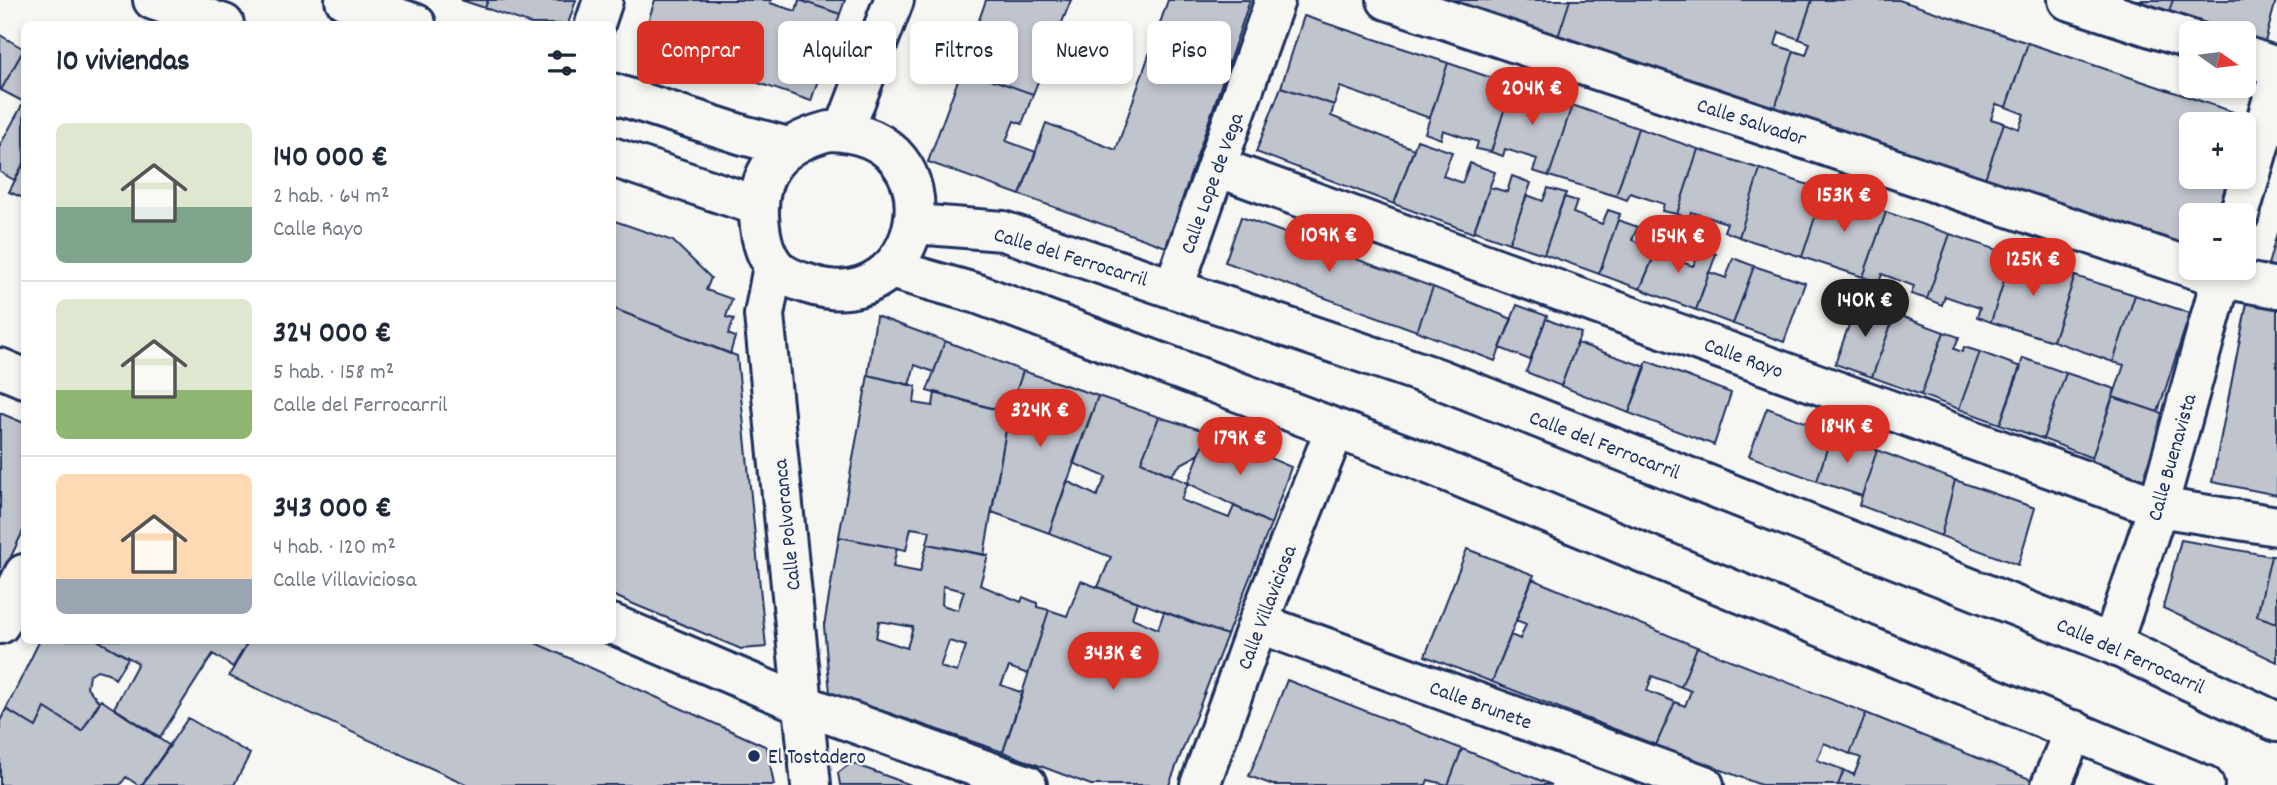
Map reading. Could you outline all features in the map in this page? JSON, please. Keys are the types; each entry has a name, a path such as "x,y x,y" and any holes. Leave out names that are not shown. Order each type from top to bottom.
{"street":[{"path":"153,0 215,21"},
{"path":"345,0 407,21"},
{"path":"596,21 603,0"},
{"path":"845,131 894,0"},
{"name":"Calle Lope de Vega","path":"1174,287 1275,0"},
{"name":"Calle Salvador","path":"1387,0 2179,259"},
{"path":"2068,0 2179,36"},
{"path":"2256,60 2277,67"},
{"path":"2242,203 2277,84"},
{"path":"616,94 788,147"},
{"path":"829,131 845,131 860,134 881,144 904,168 910,179 916,209 915,224 904,252 890,269 872,282 844,290 825,289 784,276 773,266 761,236 759,191 773,163 788,147 805,137 829,131"},
{"path":"616,158 758,206"},
{"name":"Calle Rayo","path":"1217,167 2158,507 2277,526"},
{"name":"Calle del Ferrocarril","path":"915,224 1003,231 1437,378 2112,643 2277,722"},
{"name":"Calle Polvoranca","path":"773,266 764,315 811,785"},
{"path":"890,269 978,294 1414,458 2204,785"},
{"name":"Calle Buenavista","path":"2112,643 2158,507 2221,280"},
{"name":"Calle Salvador","path":"2248,280 2277,288"},
{"path":"0,368 21,377"},
{"name":"Calle Villaviciosa","path":"1200,785 1258,623 1335,429"},
{"path":"0,625 21,580"},
{"name":"Calle Brunete","path":"1258,623 1704,785"},
{"path":"616,626 804,705 1027,785"},
{"path":"2051,785 2074,730"}],"building":[{"path":"461,0 488,0 485,8"},
{"path":"488,0 576,0 569,21 522,21 485,8"},
{"path":"655,0 771,0 770,3 796,11 799,0 840,14 838,21 778,21 778,84 817,84 811,101 761,84 764,84 764,21 648,21"},
{"path":"799,0 845,0 840,14"},
{"path":"986,0 1071,0 1063,21 1032,21 1032,84 1037,84 1033,94 1005,84 1018,84 1018,21 979,21"},
{"path":"1168,0 1250,0 1231,56 1231,21 1161,21"},
{"path":"1424,0 1570,0 1556,43"},
{"path":"1570,0 1812,0 1799,39 1779,32 1775,45 1794,51 1772,117 1556,43"},
{"path":"1812,0 1899,0 2028,43 2006,107 1996,104 1991,119 2004,123 1982,187 1772,117 1794,51 1806,55 1810,43 1799,39"},
{"path":"2136,0 2173,0 2169,11"},
{"path":"2173,0 2276,0 2265,42 2256,39 2256,21 2200,21 2169,11"},
{"path":"1304,16 1448,63 1430,118 1340,87 1334,105 1281,87"},
{"path":"0,35 21,47 21,54 0,89"},
{"path":"2028,43 2179,94 2179,98 2192,98 2233,112 2179,112 2179,189 2225,189 2220,203 2179,203 2179,250 1982,187 2004,123 2019,129 2024,114 2006,107"},
{"path":"21,54 21,100 1,90"},
{"path":"1147,61 1147,84 1221,84 1166,247 1020,195 1046,123 1116,150"},
{"path":"1448,63 1512,85 1491,152 1476,149 1478,142 1443,130 1441,139 1425,133"},
{"path":"957,84 1005,84 1033,94 1022,124 1014,121 1006,141 1036,152 1020,195 928,162"},
{"path":"1512,85 1572,105 1549,176 1533,171 1537,159 1505,149 1503,156 1491,152"},
{"path":"1281,87 1334,105 1331,116 1414,149 1394,204 1256,152"},
{"path":"1572,105 1638,128 1616,196 1549,176"},
{"path":"21,107 21,168 14,180 0,172 0,145"},
{"path":"1638,128 1698,149 1677,214 1662,211 1664,204 1630,193 1627,200 1616,196"},
{"path":"1417,140 1452,152 1443,176 1462,183 1470,163 1495,172 1473,233 1394,204"},
{"path":"1698,149 1760,169 1739,237 1724,231 1727,223 1691,212 1689,218 1677,214"},
{"path":"21,169 21,197 9,192"},
{"path":"1760,169 1824,190 1802,257 1739,237"},
{"path":"1512,176 1531,183 1509,243 1474,231 1490,187 1507,192"},
{"path":"1548,188 1566,193 1544,254 1509,243 1527,195 1543,201"},
{"path":"1824,190 1886,212 1863,277 1802,257"},
{"path":"1564,197 1577,201 1573,213 1602,224 1608,210 1620,214 1599,274 1544,254"},
{"path":"1886,212 1950,234 1927,299 1911,294 1914,286 1882,274 1879,283 1863,277"},
{"path":"1241,217 1433,287 1417,331 1225,262"},
{"path":"1618,220 1638,227 1632,240 1646,245 1651,230 1663,235 1640,289 1599,274"},
{"path":"616,221 673,241 711,278 706,290 732,299 726,317 734,319 728,334 735,337 730,354 616,310"},
{"path":"2277,233 2277,267 2268,265"},
{"path":"1950,234 2012,255 1991,322 1977,317 1980,308 1945,296 1942,305 1927,299"},
{"path":"1662,238 1684,245 1678,261 1693,266 1701,249 1716,254 1696,310 1640,289"},
{"path":"2012,255 2075,276 2053,341 1991,322"},
{"path":"1733,258 1754,266 1733,324 1696,310 1709,272 1726,278"},
{"path":"1754,266 1805,283 1784,342 1733,324"},
{"path":"2075,276 2135,295 2113,362 2053,341"},
{"path":"1433,287 1512,319 1495,361 1417,331"},
{"path":"2135,295 2190,313 2158,412 2113,397 2124,365 2113,362"},
{"path":"2248,298 2277,303 2277,495 2212,482"},
{"path":"1858,300 1895,314 1872,377 1835,364"},
{"path":"1517,305 1547,316 1530,360 1500,348"},
{"path":"616,310 737,356 766,647 741,649 616,597"},
{"path":"1895,314 1944,332 1921,395 1872,377"},
{"path":"876,316 945,341 934,372 915,365 909,385 868,375"},
{"path":"1546,319 1581,333 1561,386 1526,372"},
{"path":"1944,332 1959,337 1954,349 1962,352 1964,347 1980,352 1959,409 1921,395"},
{"path":"945,341 1023,371 1009,413 927,391"},
{"path":"1577,343 1646,367 1629,413 1561,386"},
{"path":"1980,352 2021,367 2000,424 1959,409"},
{"path":"2023,358 2066,373 2043,439 2000,424"},
{"path":"1647,361 1731,393 1714,445 1629,413"},
{"path":"1023,371 1098,396 1049,533 992,512 1009,413"},
{"path":"2066,373 2115,389 2092,458 2043,439"},
{"path":"868,375 916,386 914,403 933,406 935,392 1009,413 984,555 927,544 930,531 911,528 906,550 839,537"},
{"path":"1098,396 1159,417 1141,462 1188,483 1181,500 1229,518 1234,506 1271,524 1227,635 1098,587 1111,557 1049,533 1067,481 1097,496 1106,477 1073,463"},
{"path":"2113,397 2167,415 2143,484 2089,466"},
{"path":"1767,408 1832,432 1817,481 1749,456"},
{"path":"0,413 21,422 21,535 0,580"},
{"path":"1159,417 1208,432 1198,455 1181,464 1171,475 1141,462"},
{"path":"1208,432 1291,467 1271,524 1188,483"},
{"path":"1832,432 1877,450 1862,496 1817,481"},
{"path":"1877,450 1955,480 1941,536 1859,505"},
{"path":"1955,480 2035,508 2018,565 1941,536"},
{"path":"839,537 897,548 893,567 920,572 927,544 988,555 980,585 1021,602 1023,597 1037,603 1037,607 1049,610 1028,674 1009,667 1001,685 1023,693 1003,752 830,693 824,626","holes":["943,586 964,591 958,610 942,605","879,621 913,627 907,648 876,638","949,641 966,646 957,672 940,667"]},
{"path":"2181,540 2271,556 2257,616 2277,623 2277,662 2163,608"},
{"path":"1467,549 1534,575 1492,682 1425,656"},
{"path":"2271,556 2277,556 2277,623 2257,616"},
{"path":"1532,579 1697,647 1681,687 1652,676 1647,691 1675,702 1656,745 1492,682 1511,635 1520,639 1526,624 1516,620"},
{"path":"1081,581 1137,602 1132,618 1158,629 1164,612 1227,635 1169,785 1091,785 1003,752 1049,610 1067,616"},
{"path":"38,644 104,644 128,658 115,679 108,673 97,670 89,675 87,687 99,702 82,731 45,708 36,727 6,709"},
{"path":"104,644 247,644 233,667 213,654 160,737 114,708 138,663"},
{"path":"247,644 538,644 767,747 774,785 468,785 229,676"},
{"path":"1697,647 1866,713 1850,754 1824,743 1817,760 1844,770 1838,785 1761,785 1656,745 1675,702 1685,706 1691,691 1681,687"},
{"path":"1287,680 1462,749 1448,785 1428,780 1426,785 1273,785 1249,776"},
{"path":"101,700 170,746 142,785 126,777 120,785 0,785 0,721 6,709 36,727 45,708 82,731"},
{"path":"1866,713 2035,781 2034,785 1838,785 1844,770 1854,775 1861,758 1850,754"},
{"path":"188,718 250,754 234,785 142,785"},
{"path":"1462,749 1552,785 1448,785"},
{"path":"851,763 911,785 840,785 838,773"}],"place":[{"name":"El Tostadero","path":"754,756"}]}
